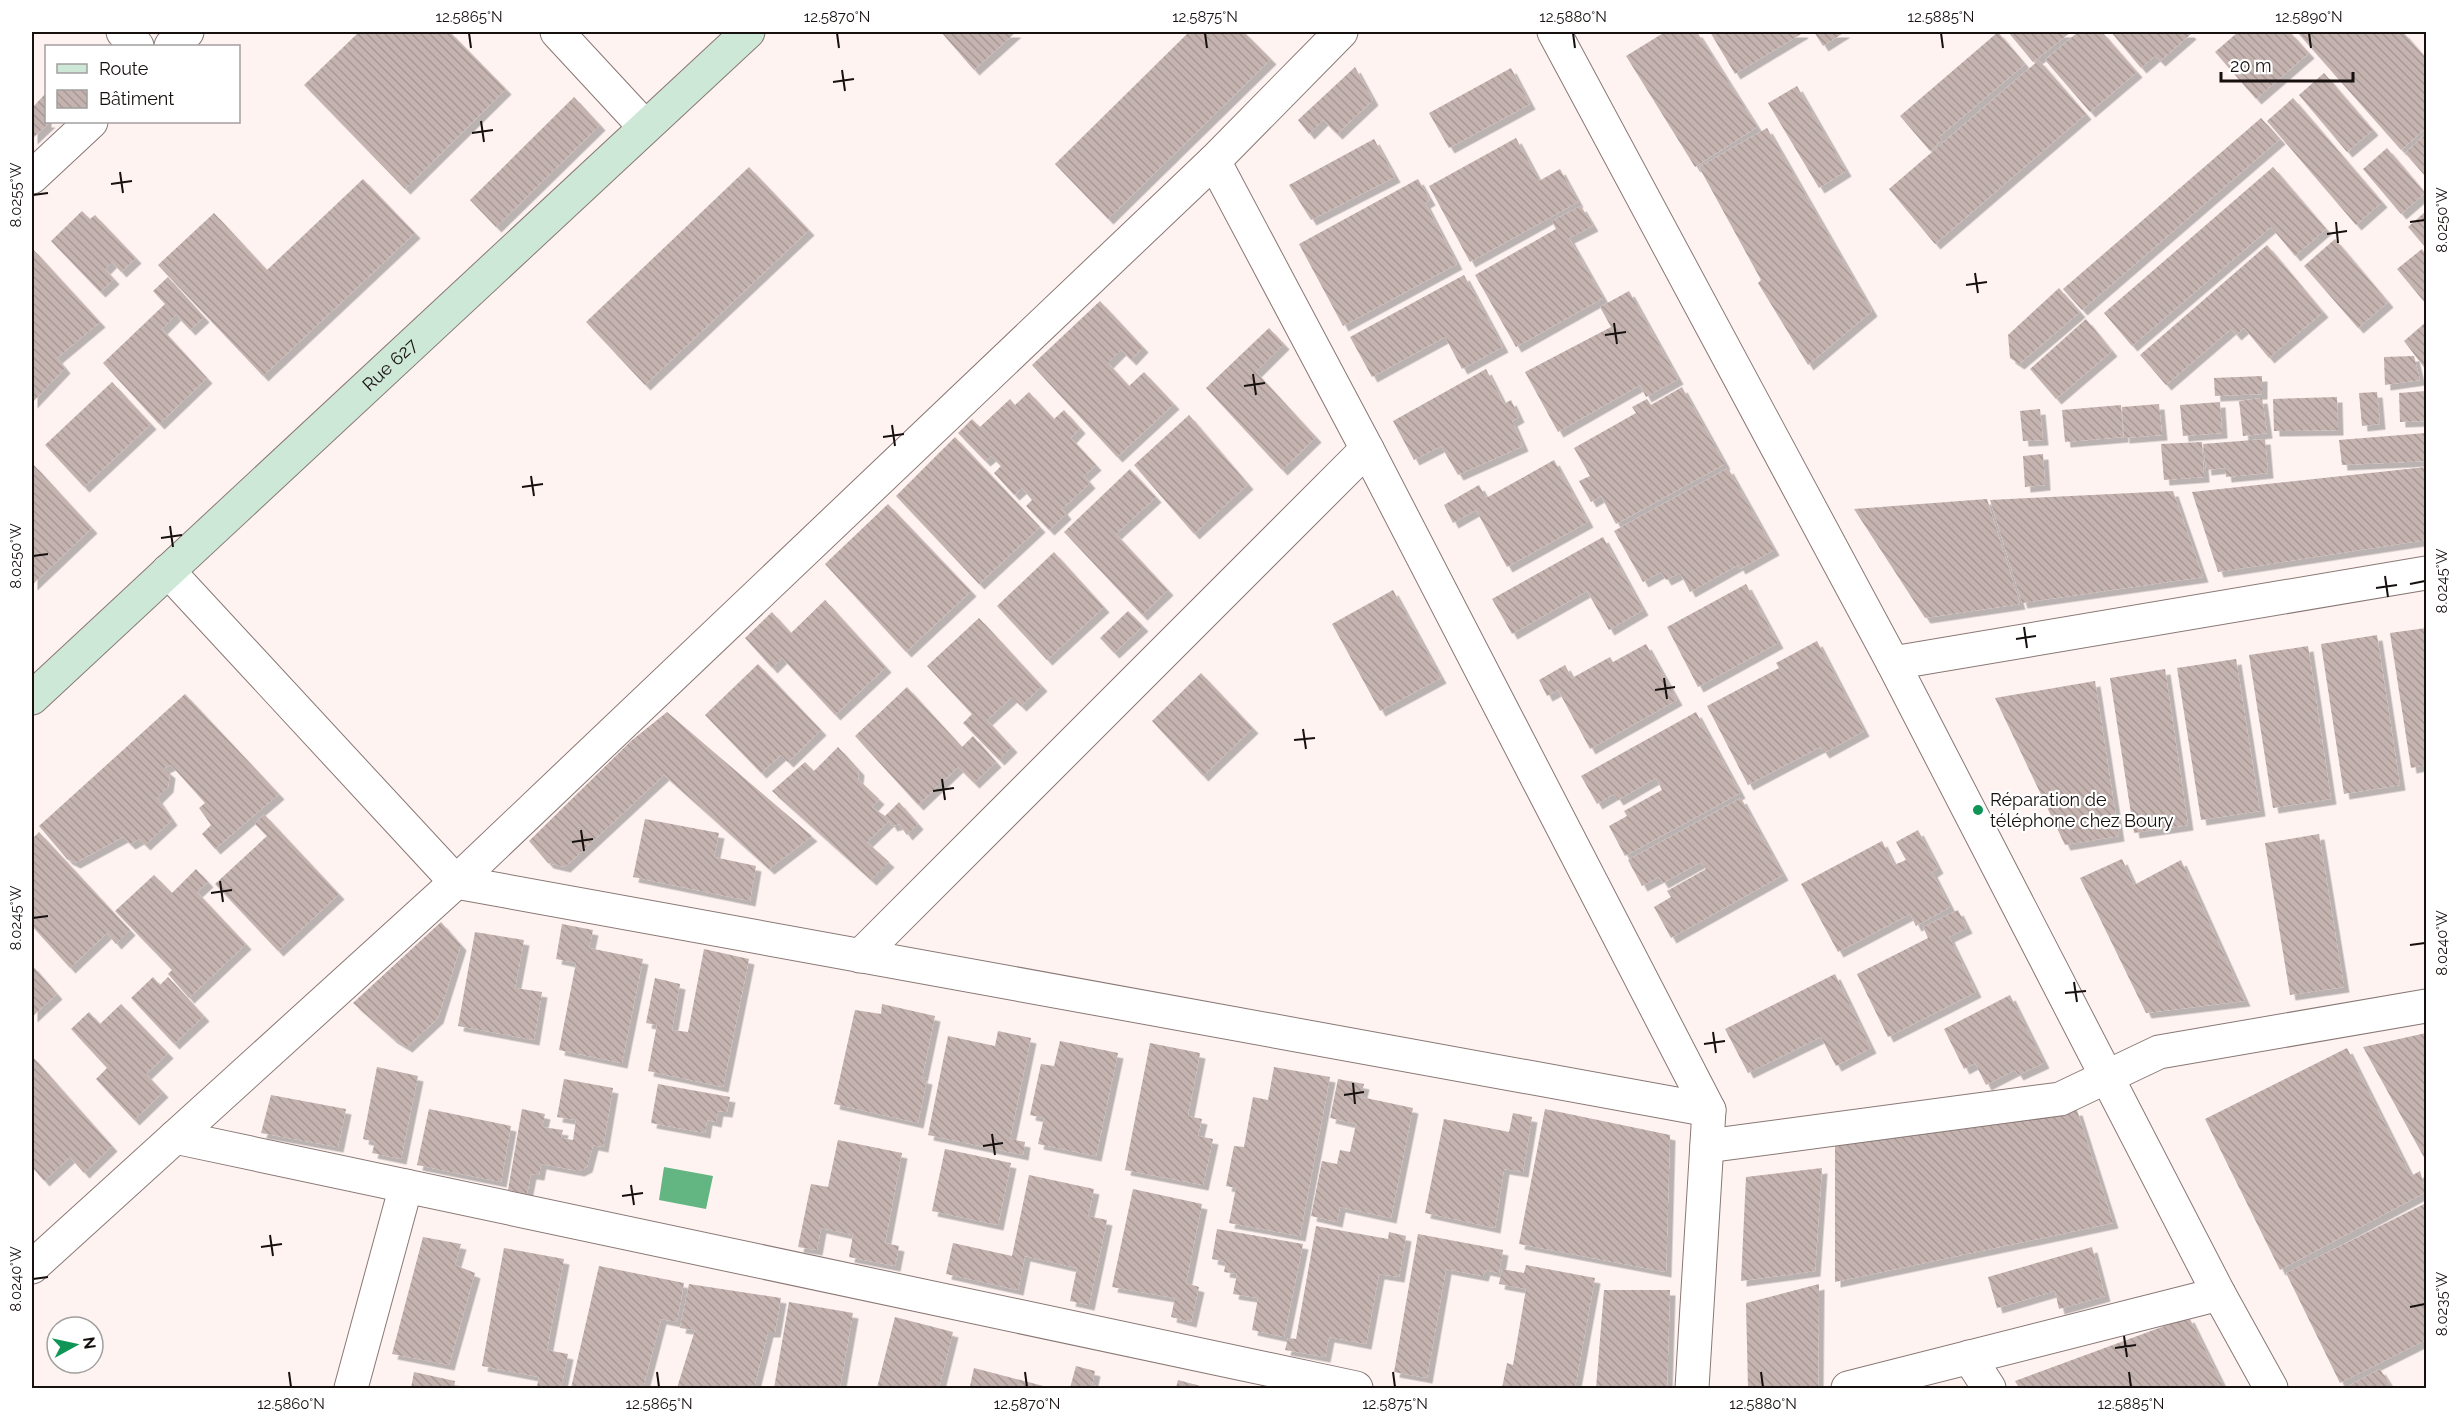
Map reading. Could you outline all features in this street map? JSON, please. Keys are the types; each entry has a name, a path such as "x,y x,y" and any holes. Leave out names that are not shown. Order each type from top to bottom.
{"street":[{"path":"123,32 136,45"},
{"path":"172,45 187,32"},
{"path":"557,32 645,128"},
{"name":"Rue 627","path":"32,699 748,32"},
{"path":"32,1267 456,882 1214,161 1341,32"},
{"path":"1554,32 1893,663 2106,1077 2271,1389"},
{"path":"32,177 90,123"},
{"path":"1214,161 1367,449 1709,1110 1692,1389"},
{"path":"860,956 1367,449"},
{"path":"168,571 456,882 1709,1110"},
{"path":"1893,663 2427,573"},
{"path":"1707,1146 2060,1099 2159,1052 2427,1006"},
{"path":"175,1137 1356,1389"},
{"path":"351,1389 406,1186"},
{"path":"1848,1389 2219,1294"},
{"path":"1969,1357 1989,1389"}],"shaded area":[{"path":"664,1167 713,1176 706,1209 659,1200"}],"building":[{"path":"359,32 450,32 506,89 405,189 304,85"},
{"path":"941,32 1016,32 974,70"},
{"path":"1189,32 1244,32 1271,59 1108,219 1055,164"},
{"path":"1665,32 1697,32 1757,127 1695,167 1626,56"},
{"path":"1710,32 1802,32 1803,33 1735,74"},
{"path":"1814,32 1845,32 1823,46"},
{"path":"1998,32 2025,64 1939,137 1942,140 1930,151 1900,116"},
{"path":"2008,32 2071,32 2033,62"},
{"path":"2078,32 2102,32 2137,72 2090,112 2045,60"},
{"path":"2111,32 2189,32 2191,34 2160,61 2155,56 2141,68"},
{"path":"2238,32 2290,32 2309,53 2256,99 2215,52"},
{"path":"2297,32 2403,32 2426,58 2426,128 2401,150"},
{"path":"2039,60 2086,114 1935,244 1889,189"},
{"path":"1355,67 1373,100 1337,134 1323,120 1309,134 1298,120"},
{"path":"1511,68 1530,104 1449,148 1429,113"},
{"path":"2324,73 2373,130 2347,152 2299,95"},
{"path":"1797,86 1846,171 1819,188 1768,103"},
{"path":"45,94 45,123 49,123 32,139 32,108"},
{"path":"574,97 600,125 496,227 470,200"},
{"path":"2293,98 2382,202 2356,225 2267,121"},
{"path":"2261,118 2280,139 2082,310 2063,289"},
{"path":"1767,128 1872,311 1808,365 1758,283 1761,280 1699,167"},
{"path":"2426,134 2426,177 2405,153"},
{"path":"1516,138 1539,181 1560,169 1578,202 1470,262 1429,186"},
{"path":"1374,139 1395,177 1311,220 1289,185"},
{"path":"2387,148 2425,193 2401,214 2363,169"},
{"path":"749,167 809,230 645,385 586,322"},
{"path":"2273,167 2326,229 2295,256 2271,227 2132,346 2104,313"},
{"path":"363,179 415,233 263,376 158,265 214,213 267,270"},
{"path":"1418,179 1430,200 1425,203 1457,264 1343,326 1299,244"},
{"path":"1581,206 1593,226 1569,238 1603,298 1516,347 1475,275 1556,229 1552,221"},
{"path":"82,211 90,219 95,215 136,258 121,272 112,262 105,269 114,279 100,292 51,241"},
{"path":"2426,211 2426,248 2408,227"},
{"path":"2335,239 2388,302 2358,328 2304,266"},
{"path":"2267,245 2323,312 2269,358 2244,328 2236,335 2231,329 2166,385 2140,355"},
{"path":"32,248 100,322 57,358 65,368 32,403"},
{"path":"2422,249 2426,255 2426,304 2397,269"},
{"path":"1464,275 1503,347 1462,369 1445,337 1372,377 1350,337"},
{"path":"168,277 204,317 190,330 176,315 162,329 207,378 159,424 103,363 165,304 153,291"},
{"path":"2059,288 2080,312 2019,364 2010,358 2008,335"},
{"path":"1629,291 1678,379 1646,397 1640,385 1558,432 1525,372 1611,327 1600,307"},
{"path":"1100,301 1143,347 1131,360 1121,350 1108,363 1129,386 1144,372 1174,404 1117,457 1032,365"},
{"path":"2086,319 2112,351 2056,399 2030,369"},
{"path":"2426,322 2426,370 2404,341"},
{"path":"1269,328 1284,344 1256,372 1316,437 1282,470 1206,388"},
{"path":"2414,356 2420,380 2385,385 2384,357"},
{"path":"1486,369 1504,404 1511,400 1519,417 1512,421 1523,446 1458,475 1441,446 1414,460 1393,421"},
{"path":"2262,376 2262,394 2215,396 2214,378"},
{"path":"112,382 151,424 84,487 45,445"},
{"path":"1682,387 1725,464 1616,524 1601,496 1591,502 1579,481 1590,476 1574,448 1636,413 1632,407 1647,399 1651,405"},
{"path":"2426,391 2426,421 2400,422 2399,393"},
{"path":"1029,392 1054,419 1064,410 1080,428 1071,438 1096,465 1084,476 1090,483 1062,509 1066,514 1049,530 1026,506 1032,500 1022,488 1014,495 994,473 1001,466 991,456 985,461 958,433 972,419 980,427 1010,399 1015,405"},
{"path":"2377,392 2380,424 2362,426 2359,393"},
{"path":"2337,397 2338,430 2274,431 2273,399"},
{"path":"2262,398 2267,433 2243,436 2239,401"},
{"path":"2220,402 2222,433 2183,436 2180,405"},
{"path":"2159,404 2162,435 2124,438 2122,407"},
{"path":"2121,405 2123,437 2065,442 2062,410"},
{"path":"2040,409 2043,440 2023,441 2020,411"},
{"path":"1189,415 1248,484 1194,534 1134,465"},
{"path":"2426,433 2426,461 2342,465 2339,440"},
{"path":"955,437 1040,527 979,584 896,496"},
{"path":"2265,439 2268,473 2226,477 2225,468 2206,470 2203,444"},
{"path":"2202,442 2204,477 2164,480 2161,444"},
{"path":"2043,454 2045,485 2025,487 2023,456"},
{"path":"1554,460 1588,522 1507,567 1476,510 1453,523 1444,505 1479,485 1486,498"},
{"path":"32,465 92,528 32,585"},
{"path":"2426,467 2426,540 2218,572 2192,492"},
{"path":"1728,468 1774,550 1740,569 1738,565 1690,592 1680,573 1666,580 1661,572 1643,582 1614,531"},
{"path":"1130,469 1156,497 1116,534 1168,590 1142,615 1064,532"},
{"path":"2173,491 2203,577 2022,603 1990,500"},
{"path":"1987,499 2020,604 1925,618 1854,509"},
{"path":"888,504 971,591 906,652 825,564"},
{"path":"1603,537 1643,610 1609,630 1587,591 1512,634 1492,599"},
{"path":"1054,552 1104,607 1047,660 997,606"},
{"path":"1746,584 1778,643 1698,687 1667,627"},
{"path":"1393,590 1441,678 1380,711 1332,624"},
{"path":"825,600 886,667 835,715 782,658 772,668 745,638 772,612 791,633"},
{"path":"1128,611 1143,626 1114,653 1100,638"},
{"path":"979,618 1042,686 1021,706 1012,697 987,720 1012,747 999,760 963,723 972,714 927,666"},
{"path":"2426,628 2426,765 2411,768 2390,633"},
{"path":"2377,635 2400,785 2344,794 2321,644"},
{"path":"1817,641 1864,731 1824,753 1820,747 1748,785 1707,706 1779,668 1776,663"},
{"path":"1646,644 1677,700 1590,749 1558,690 1547,696 1539,680 1565,665 1572,678 1610,657 1613,662"},
{"path":"2308,646 2331,799 2273,808 2249,655"},
{"path":"2236,659 2260,811 2201,820 2177,668"},
{"path":"758,664 821,730 788,762 781,755 761,773 705,715"},
{"path":"2165,669 2188,825 2134,833 2110,678"},
{"path":"1201,673 1253,728 1203,776 1152,721"},
{"path":"2095,681 2119,836 2065,845 1995,698"},
{"path":"907,687 962,747 973,736 996,762 974,783 958,767 918,805 855,736"},
{"path":"185,694 279,794 215,849 202,834 211,825 199,808 205,803 171,765 164,768 170,773 168,787 157,798 172,820 145,845 139,839 130,844 123,837 75,863 67,859 39,826"},
{"path":"667,712 812,836 769,869 664,775 565,867 548,863 529,841 631,741"},
{"path":"1696,712 1740,793 1625,856 1609,826 1627,816 1624,811 1662,790 1656,778 1618,800 1614,794 1597,804 1581,776"},
{"path":"838,747 859,770 858,779 879,799 872,807 885,816 899,802 918,824 907,835 899,824 892,826 889,821 867,842 889,862 871,880 772,791 805,762 814,771"},
{"path":"1741,798 1783,875 1671,938 1654,907 1671,897 1667,891 1706,869 1701,862 1663,883 1659,877 1642,886 1628,860"},
{"path":"264,814 339,894 278,951 215,884 267,836 255,824"},
{"path":"645,819 719,833 714,857 756,866 750,901 633,877"},
{"path":"1918,830 1938,868 1932,872 1950,907 1916,926 1910,914 1838,952 1801,884 1882,841 1894,865 1906,860 1896,842"},
{"path":"39,832 130,930 116,944 107,933 70,968 32,926 32,839"},
{"path":"2319,834 2344,987 2290,995 2265,843"},
{"path":"2122,859 2134,885 2181,860 2245,1001 2146,1013 2080,878"},
{"path":"196,869 208,882 197,892 246,944 189,998 168,974 172,970 115,911 154,875 172,893"},
{"path":"1958,910 1967,928 1949,937 1976,992 1888,1037 1857,974 1928,938 1923,927"},
{"path":"441,922 461,945 438,1018 407,1047 392,1038 353,1003"},
{"path":"562,924 593,930 589,948 643,959 622,1063 559,1050 576,963 556,959"},
{"path":"475,932 524,940 515,988 542,992 534,1040 458,1026"},
{"path":"704,949 749,959 723,1087 648,1071 657,1025 646,1023 655,978 680,984 672,1030 688,1032"},
{"path":"32,965 57,994 32,1017"},
{"path":"1835,974 1871,1048 1836,1066 1821,1037 1748,1073 1725,1029"},
{"path":"153,977 160,985 168,977 204,1016 174,1044 131,998"},
{"path":"2010,995 2044,1063 2018,1075 2015,1070 1986,1085 1975,1063 1964,1069 1944,1029"},
{"path":"121,1004 168,1053 146,1074 163,1092 134,1120 96,1079 107,1068 71,1029 89,1012 100,1024"},
{"path":"882,1004 935,1016 922,1078 927,1079 918,1123 834,1104 855,1010 881,1014"},
{"path":"998,1031 1031,1038 1010,1139 1025,1142 1023,1155 928,1135 948,1036 995,1046"},
{"path":"2426,1033 2426,1161 2363,1047"},
{"path":"1060,1041 1118,1053 1096,1156 1038,1144 1044,1118 1030,1115 1041,1064 1054,1066"},
{"path":"1150,1043 1200,1053 1188,1116 1202,1119 1198,1136 1213,1139 1203,1185 1125,1170"},
{"path":"2347,1048 2411,1176 2420,1171 2426,1192 2280,1270 2205,1119"},
{"path":"32,1056 112,1146 84,1173 70,1157 44,1181 32,1167"},
{"path":"377,1067 418,1076 401,1159 372,1153 375,1142 363,1139"},
{"path":"1274,1067 1330,1077 1300,1236 1229,1223 1236,1188 1226,1186 1234,1146 1244,1147 1253,1097 1268,1100"},
{"path":"564,1079 613,1088 603,1147 593,1145 587,1167 579,1171 541,1164 539,1175 531,1174 527,1194 508,1190 522,1109 545,1114 542,1127 563,1130 561,1138 573,1140 576,1120 557,1117"},
{"path":"1338,1079 1364,1084 1361,1097 1413,1108 1391,1218 1340,1207 1337,1222 1311,1216 1322,1161 1337,1164 1340,1150 1350,1152 1356,1124 1330,1118"},
{"path":"658,1084 730,1097 727,1112 718,1111 716,1122 707,1120 705,1133 651,1123"},
{"path":"271,1095 346,1109 338,1147 261,1133"},
{"path":"429,1109 511,1126 501,1182 417,1165"},
{"path":"1545,1109 1670,1135 1666,1272 1519,1244"},
{"path":"2077,1110 2113,1223 1835,1282 1835,1144"},
{"path":"1513,1113 1532,1117 1523,1172 1504,1169 1495,1228 1425,1213 1444,1119 1509,1132"},
{"path":"838,1140 902,1153 885,1243 899,1246 895,1266 849,1257 853,1235 821,1228 817,1250 798,1247 811,1184 828,1187"},
{"path":"945,1149 1011,1163 998,1225 932,1211"},
{"path":"1822,1168 1815,1271 1741,1281 1746,1177"},
{"path":"1029,1175 1094,1189 1088,1216 1107,1220 1089,1305 1070,1301 1077,1268 1025,1256 1018,1290 946,1274 953,1243 1012,1256"},
{"path":"1133,1189 1202,1204 1186,1283 1199,1287 1191,1322 1171,1317 1175,1298 1112,1287"},
{"path":"2426,1203 2426,1340 2340,1383 2286,1273"},
{"path":"1316,1226 1388,1239 1389,1232 1406,1236 1399,1277 1379,1274 1366,1344 1329,1337 1325,1357 1285,1350 1288,1338 1296,1339"},
{"path":"1217,1229 1303,1244 1284,1337 1252,1330 1258,1298 1233,1294 1237,1274 1224,1272 1226,1262 1212,1259"},
{"path":"1418,1234 1503,1250 1499,1273 1485,1270 1483,1276 1446,1269 1427,1378 1394,1372"},
{"path":"423,1237 461,1244 455,1265 475,1273 449,1365 392,1354"},
{"path":"2092,1247 2105,1296 2059,1309 2055,1291 1997,1308 1988,1277"},
{"path":"504,1248 564,1259 547,1350 568,1354 561,1388 537,1386 539,1377 482,1366"},
{"path":"1526,1265 1595,1278 1575,1388 1502,1388 1507,1363 1513,1365 1526,1289 1499,1284 1502,1269 1524,1273"},
{"path":"599,1266 684,1283 677,1322 661,1319 643,1388 571,1388"},
{"path":"689,1284 781,1298 775,1332 768,1332 754,1388 677,1388 695,1330 680,1328"},
{"path":"1819,1284 1818,1388 1748,1388 1746,1303"},
{"path":"1604,1290 1670,1290 1667,1388 1596,1388"},
{"path":"789,1302 853,1313 840,1388 774,1388"},
{"path":"895,1317 953,1332 939,1388 877,1388"},
{"path":"2189,1317 2224,1388 2019,1388 2015,1381"},
{"path":"1076,1366 1095,1371 1092,1385 1103,1388 1070,1388"},
{"path":"974,1368 1051,1388 970,1386"},
{"path":"2380,1369 2392,1388 2345,1388"},
{"path":"414,1372 455,1381 454,1388 411,1388"},
{"path":"1178,1380 1208,1388 1176,1388"}],"place":[{"name":"Réparation de téléphone chez Boury","path":"1978,810"}]}
